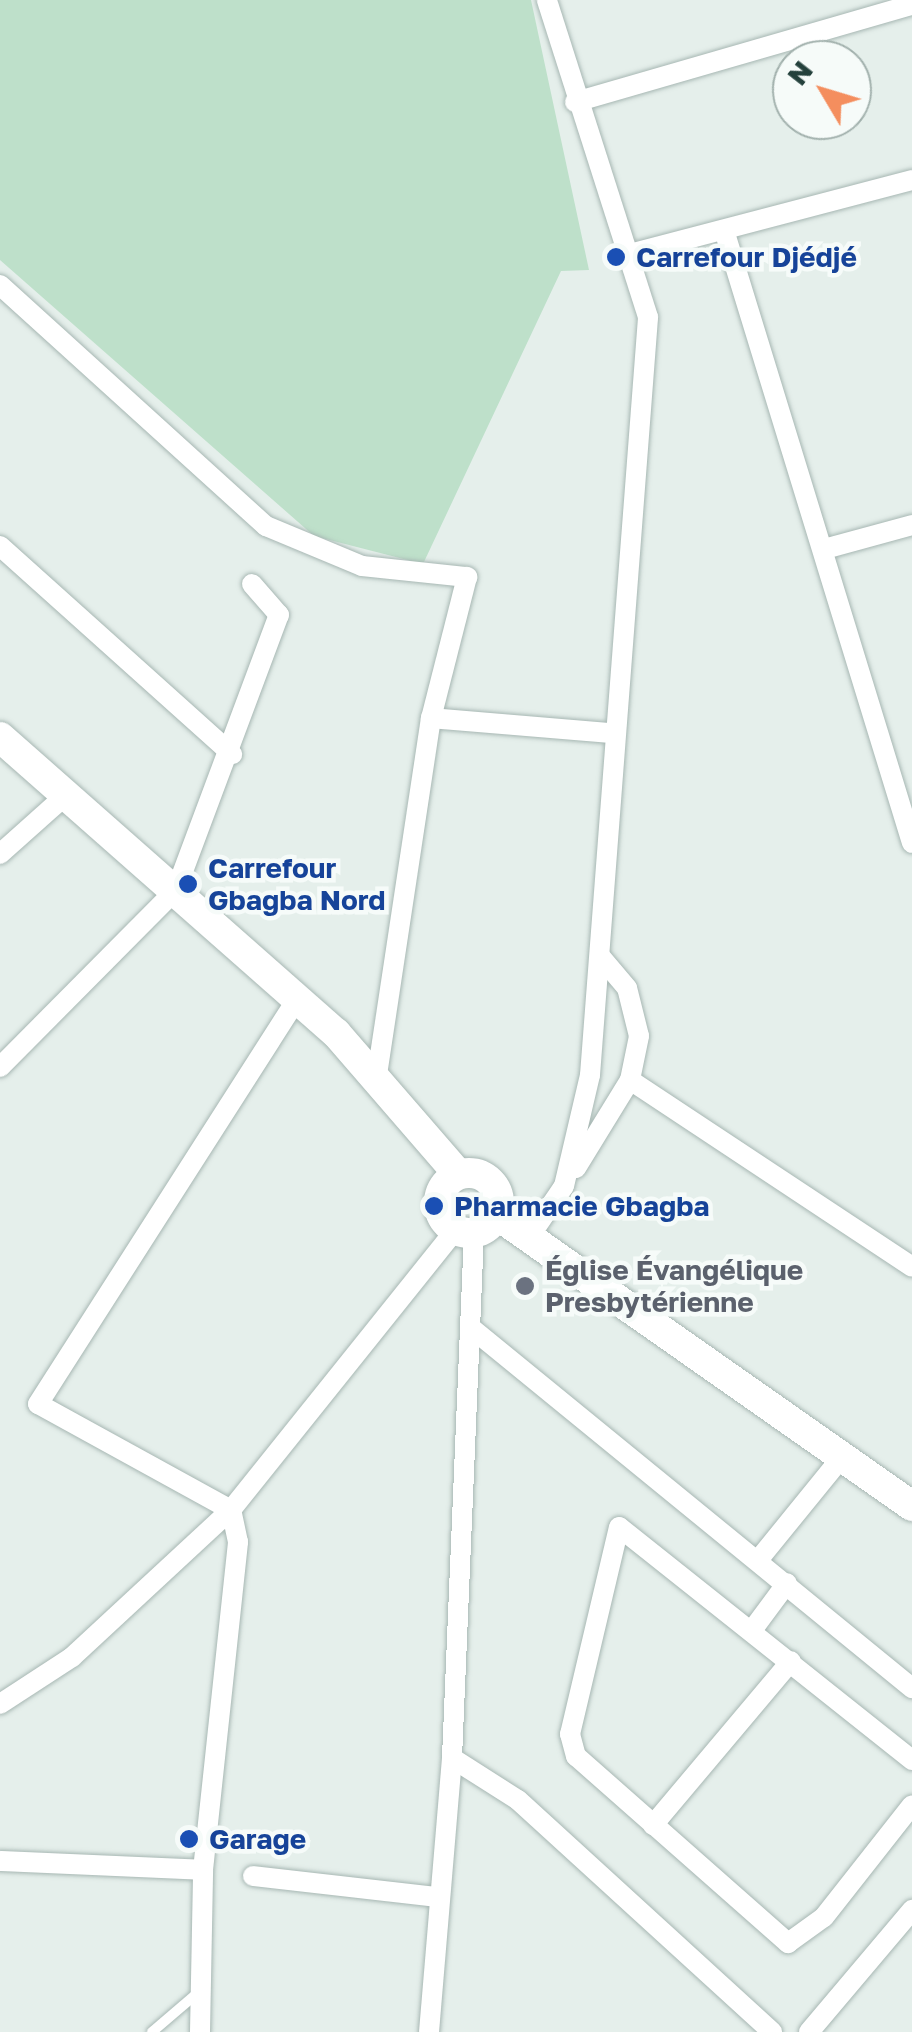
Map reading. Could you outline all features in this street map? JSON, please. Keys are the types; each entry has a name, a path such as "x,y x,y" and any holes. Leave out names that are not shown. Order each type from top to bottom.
{"street":[{"path":"547,0 575,102 630,254 648,317 610,733 600,956 582,1129 564,1186"},
{"path":"575,102 889,6 912,5"},
{"path":"630,254 912,180"},
{"path":"724,230 828,548 912,843"},
{"path":"0,286 266,526 362,566 467,577 430,718 377,1073"},
{"path":"828,548 912,524"},
{"path":"0,546 232,754"},
{"path":"0,1067 176,890 232,754 279,615 252,584"},
{"path":"430,718 610,733"},
{"path":"0,736 298,998 377,1073 458,1174 488,1178 475,1226 452,1758 436,1897 429,2032"},
{"path":"0,854 66,795"},
{"path":"530,1236 630,1080 637,1016 600,956"},
{"path":"200,2032 204,1870 238,1542 231,1510 38,1404 298,998"},
{"path":"630,1080 912,1267"},
{"path":"458,1174 439,1206 475,1226 530,1236 912,1506"},
{"path":"0,1704 72,1656 231,1510 475,1226"},
{"path":"470,1327 759,1558 912,1688"},
{"path":"759,1558 841,1458"},
{"path":"912,1760 619,1527 570,1734 576,1756 788,1944 824,1917 912,1805"},
{"path":"752,1629 787,1583"},
{"path":"653,1825 791,1660"},
{"path":"452,1758 518,1800 772,2032"},
{"path":"0,1861 204,1870"},
{"path":"253,1876 436,1897"},
{"path":"808,2032 912,1910"}],"lane":[{"path":"152,2032 202,1990"}],"green space":[{"path":"0,0 531,0 589,270 561,271 423,564 314,536 0,260"}],"place":[{"name":"Carrefour Djédjé","path":"616,257"},
{"name":"Carrefour Gbagba Nord","path":"188,884"},
{"name":"Pharmacie Gbagba","path":"434,1206"},
{"name":"Église Évangélique Presbytérienne","path":"525,1286"},
{"name":"Garage","path":"189,1839"}]}
